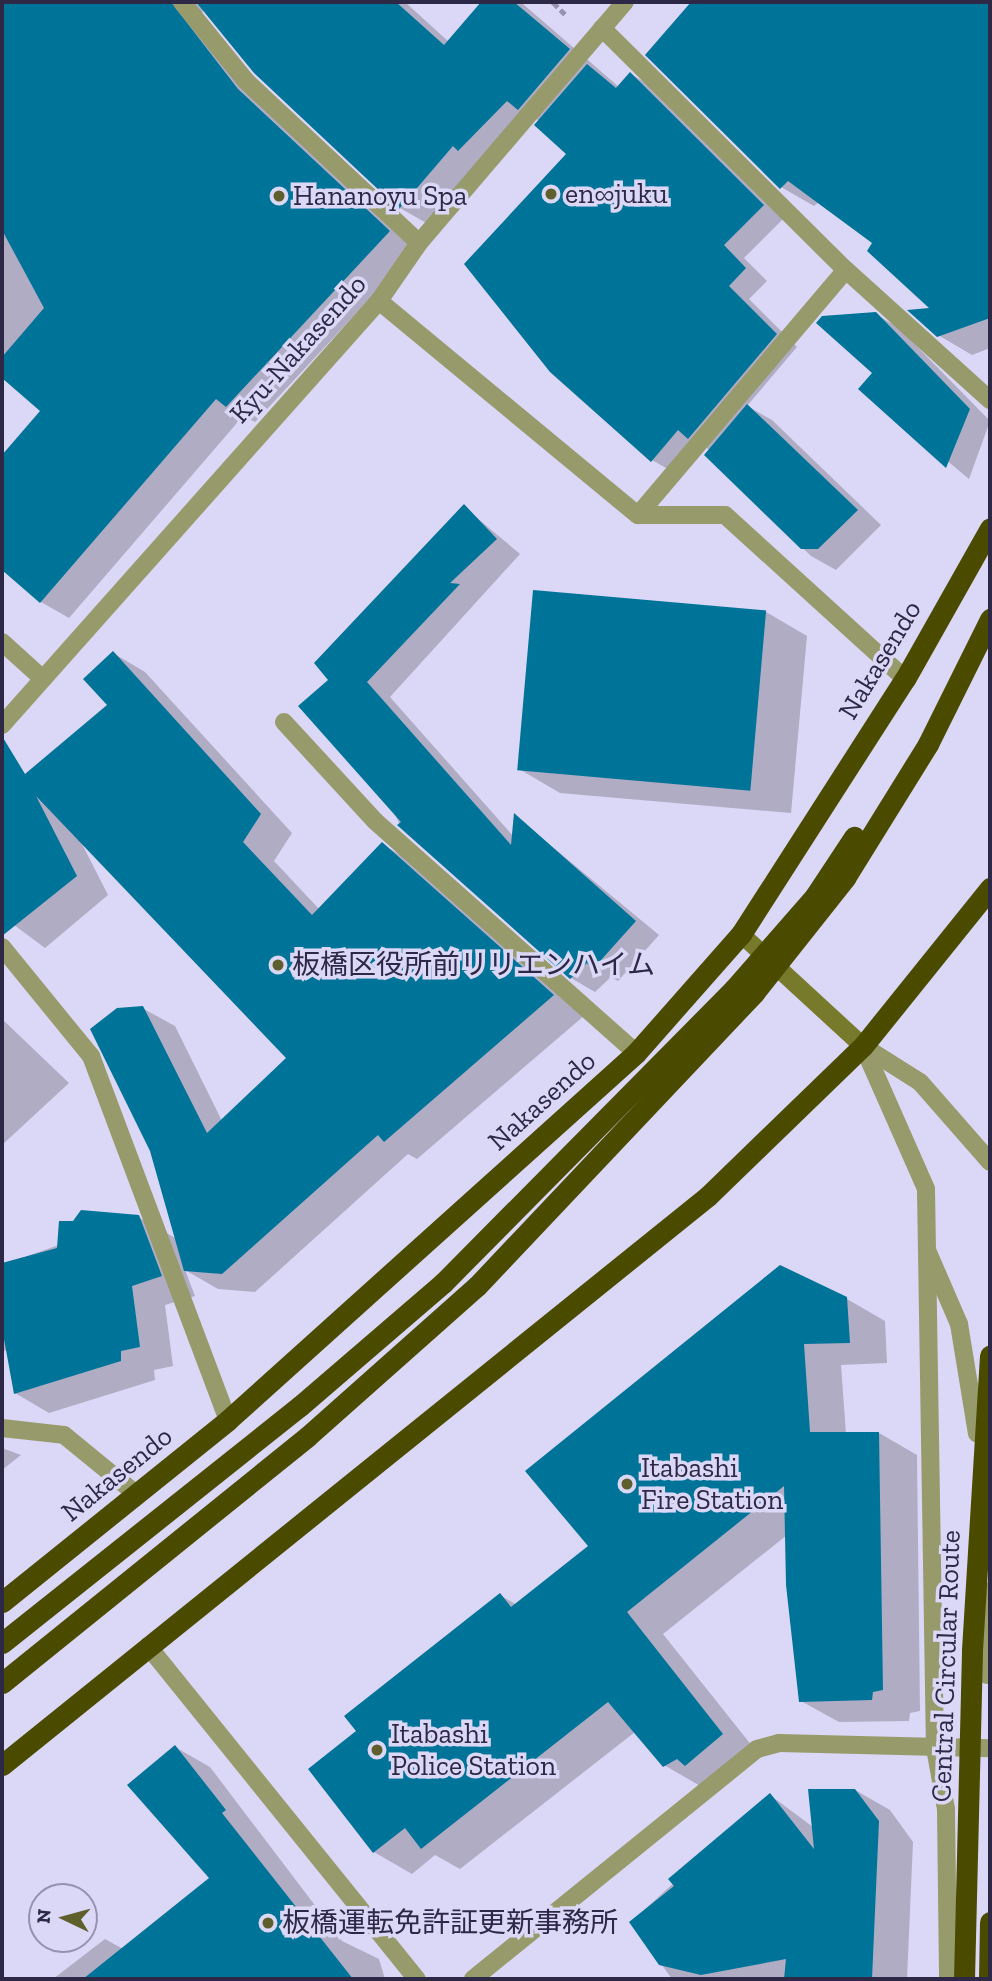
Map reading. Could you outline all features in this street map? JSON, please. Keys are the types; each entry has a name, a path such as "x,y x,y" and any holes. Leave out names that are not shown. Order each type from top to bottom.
{"highway":[{"name":"Nakasendo","path":"2,1602 228,1420 636,1053 741,934 905,679 990,528"},
{"path":"2,1643 300,1406 443,1283 734,989 815,896 909,756 990,600"},
{"path":"2,1683 308,1436 477,1286 754,993 845,878 928,744 990,619"},
{"path":"2,1765 708,1196 863,1046 990,888"},
{"name":"Central Circular Route","path":"964,1979 972,1650 990,1356"},
{"path":"989,1979 990,1922"}],"street":[{"path":"182,2 246,81 419,243"},
{"name":"Kyu-Nakasendo","path":"2,725 379,301 419,243 625,2"},
{"path":"602,28 846,270 990,400"},
{"path":"638,515 846,270"},
{"path":"379,301 638,515 725,515 905,679"},
{"path":"2,642 43,679"},
{"path":"284,722 375,821 636,1053"},
{"path":"741,934 863,1046 920,1082 990,1162"},
{"path":"2,947 91,1056 228,1420"},
{"path":"863,1046 926,1189 935,1748 946,1809 948,1979"},
{"path":"926,1248 959,1324 976,1396 988,1675"},
{"path":"2,1429 64,1435 136,1494"},
{"path":"148,1646 417,1979"},
{"path":"473,1979 757,1749 779,1744 990,1748"}],"building":[{"path":"2,2 171,2 238,89 390,231 226,407 216,399 40,603 2,570 2,455 40,411 2,378 2,357 44,308 2,230"},
{"path":"196,2 396,2 444,45 481,2 514,2 570,49 518,110 507,101 458,151 453,146 399,209 254,73"},
{"path":"691,2 990,2 990,318 937,337 907,310 929,308 867,251 872,243 788,181 780,189 645,55"},
{"path":"587,64 616,88 630,72 764,205 724,245 746,268 729,286 777,334 688,439 678,430 651,462 550,372 464,264 566,154 534,125"},
{"path":"876,312 970,409 946,468 858,389 872,373 816,323 822,316"},
{"path":"747,404 858,510 818,549 801,549 704,455"},
{"path":"464,504 497,539 450,583 460,584 367,682 511,845 514,813 636,921 593,969 587,963 570,979 397,825 401,822 298,706 328,680 314,663"},
{"path":"533,590 766,610 750,791 517,770"},
{"path":"113,651 261,814 243,842 312,915 382,842 554,995 384,1142 378,1135 222,1274 184,1271 150,1151 90,1029 117,1008 143,1006 207,1133 286,1058 36,796 77,876 2,936 2,736 25,774 107,705 83,679"},
{"path":"81,1210 139,1215 162,1276 132,1286 140,1347 121,1351 121,1361 14,1394 2,1328 2,1263 57,1248 59,1221 73,1221"},
{"path":"780,1265 847,1297 850,1343 804,1344 810,1432 879,1432 883,1690 873,1692 872,1700 799,1702 786,1585 784,1486 627,1612 723,1734 685,1766 677,1759 663,1767 608,1702 421,1849 405,1828 373,1853 308,1769 356,1731 344,1716 500,1593 511,1607 588,1546 525,1471"},
{"path":"175,1745 226,1810 222,1813 353,1979 83,1979 209,1878 127,1785"},
{"path":"808,1789 855,1789 879,1821 872,1979 784,1979 786,1959 701,1975 659,1965 629,1922 674,1886 668,1879 770,1793 814,1849"}],"place":[{"name":"en∞juku","path":"551,194"},
{"name":"Hananoyu Spa","path":"279,196"},
{"name":"板橋区役所前リリエンハイム","path":"278,965"},
{"name":"Itabashi Fire Station","path":"627,1484"},
{"name":"Itabashi Police Station","path":"377,1750"},
{"name":"板橋運転免許証更新事務所","path":"268,1923"}]}
